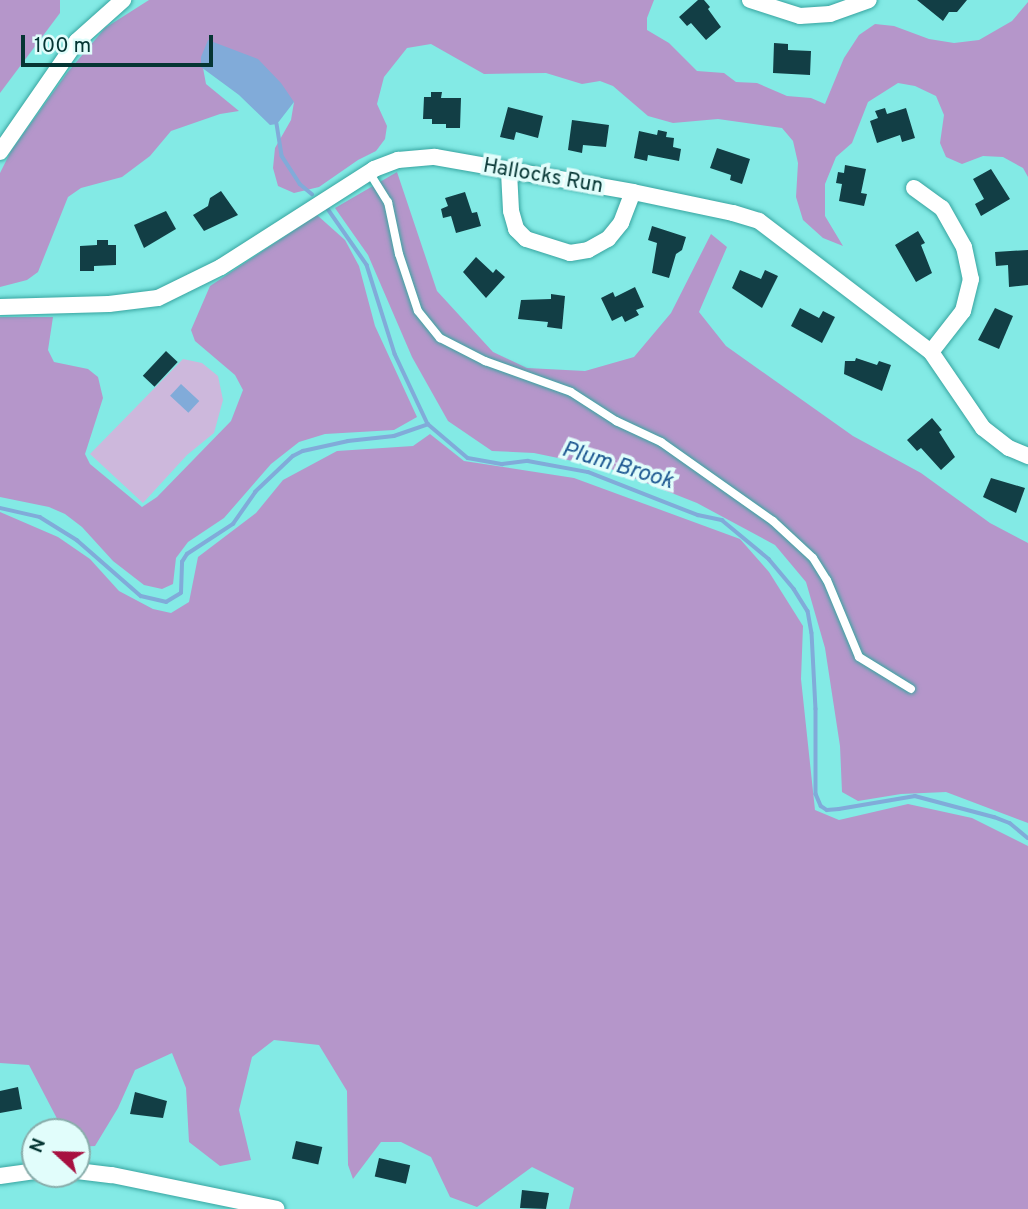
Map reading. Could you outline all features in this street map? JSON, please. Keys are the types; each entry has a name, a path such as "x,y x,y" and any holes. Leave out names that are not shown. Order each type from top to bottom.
{"street":[{"path":"0,152 77,41 123,0"},
{"path":"750,0 800,16 830,14 869,0"},
{"name":"Hallocks Run","path":"0,307 109,304 158,298 221,267 369,172 398,160 435,158 633,192 759,221 931,352 984,428 1009,448 1028,456"},
{"path":"509,172 511,211 516,229 526,239 570,253 588,250 608,239 621,223 633,192"},
{"path":"914,188 942,208 964,247 971,279 963,311 931,352"},
{"path":"0,1176 21,1173"},
{"path":"91,1173 277,1209"}],"lane":[{"path":"369,172 388,202 399,254 418,311 440,338 485,361 571,392 616,421 661,442 773,521 813,558 827,580 859,657 911,688"}],"shaded area":[{"path":"0,0 60,0 60,13 0,93"},
{"path":"149,0 654,0 647,18 647,30 669,43 697,71 724,73 736,82 757,83 787,96 811,98 825,104 844,58 859,35 875,24 894,26 929,39 954,43 979,40 1012,21 1028,2 1028,177 1023,168 1003,157 983,156 962,164 946,157 940,143 944,115 936,96 915,86 898,83 868,102 852,143 836,157 825,184 825,216 843,246 823,238 803,220 796,197 798,163 793,141 782,128 718,119 673,123 648,116 613,86 600,81 582,84 546,73 484,74 431,44 407,48 384,77 377,104 387,126 385,139 376,151 319,187 294,193 278,186 273,168 275,148 291,120 294,102 201,57 206,84 239,111 220,114 171,131 150,156 122,177 81,188 68,197 38,272 27,280 0,287 0,173 11,151 67,73 105,28"},
{"path":"397,172 437,291 493,352 527,368 585,371 634,357 671,313 711,234 727,247 699,312 726,346 853,436 921,473 990,523 1028,543 1028,823 946,792 901,794 858,801 842,792 840,746 825,648 806,582 775,545 697,503 611,469 534,453 492,451 448,421 412,357 368,255 335,208"},
{"path":"317,215 345,240 359,266 375,326 417,417 394,430 325,434 299,442 271,464 224,518 188,542 176,558 173,584 162,589 144,585 113,561 82,527 65,514 49,507 0,497 0,317 53,317 48,350 54,362 88,369 98,377 103,398 85,454 90,464 142,507 157,497 231,421 243,390 235,375 195,341 191,330 210,286"},
{"path":"183,359 202,363 218,376 223,400 214,433 187,455 143,503 90,454"},
{"path":"430,434 464,461 574,478 740,539 769,572 803,626 801,679 815,810 839,820 908,804 972,818 1028,846 1028,1209 569,1209 574,1188 532,1167 477,1207 450,1197 431,1157 401,1142 381,1142 353,1179 348,1165 347,1091 319,1045 274,1040 252,1057 239,1110 251,1160 220,1166 189,1142 186,1088 172,1053 135,1070 118,1108 95,1146 91,1146 91,1118 57,1118 29,1065 0,1063 0,512 58,537 90,559 119,591 153,609 171,613 189,602 198,557 256,513 283,480 337,451 413,446"}],"water":[{"path":"208,40 258,59 281,83 294,102 277,124 270,125 239,95 201,67 201,57"},
{"path":"181,384 199,401 188,413 170,396"}],"building":[{"path":"698,0 704,0 710,7 708,9 721,27 706,40 691,23 687,26 679,17"},
{"path":"917,0 967,0 957,12 949,12 943,21"},
{"path":"774,43 788,44 788,50 811,51 810,75 773,73"},
{"path":"431,92 442,92 441,98 461,98 460,128 446,128 446,124 432,124 432,119 423,119 424,97 431,97"},
{"path":"508,107 543,116 538,138 516,132 514,140 500,137"},
{"path":"885,108 887,114 906,108 915,138 902,142 900,135 877,143 870,121 878,118 875,111"},
{"path":"572,120 609,125 606,147 583,145 582,153 568,150"},
{"path":"658,130 667,132 666,137 674,138 673,147 681,149 679,161 648,155 647,161 634,158 639,131 657,135"},
{"path":"717,148 750,159 742,184 730,180 731,175 710,168"},
{"path":"845,165 866,169 861,193 867,194 864,206 839,201 842,184 836,183 838,172 844,173"},
{"path":"991,169 1010,199 981,216 975,204 984,199 973,179"},
{"path":"221,191 238,215 204,231 193,215 208,206 210,198"},
{"path":"465,192 472,213 477,212 481,226 456,233 451,216 443,218 441,209 448,206 445,198"},
{"path":"166,211 176,229 144,248 134,225"},
{"path":"652,226 686,237 682,250 676,254 669,278 652,273 657,243 648,240"},
{"path":"918,231 925,243 921,245 932,273 916,282 895,245"},
{"path":"97,240 108,240 108,245 116,245 116,265 94,266 94,271 80,271 80,246 97,245"},
{"path":"1028,250 1028,285 1009,287 1008,265 996,266 995,252"},
{"path":"476,257 493,273 496,269 505,277 486,298 463,272"},
{"path":"740,270 761,279 765,270 778,276 762,308 732,288"},
{"path":"635,287 644,307 636,310 639,315 625,322 622,316 612,321 601,298 613,292 615,297"},
{"path":"551,294 565,296 562,329 547,327 548,322 518,319 521,300 551,299"},
{"path":"800,308 819,318 823,311 835,317 822,343 791,326"},
{"path":"995,308 1013,316 999,349 978,340"},
{"path":"166,351 178,362 155,387 143,376"},
{"path":"856,358 877,365 879,361 891,365 882,391 844,374 845,361 855,361"},
{"path":"932,418 942,430 939,432 955,457 941,470 921,448 917,451 907,440"},
{"path":"991,478 1025,488 1016,513 983,497"},
{"path":"18,1087 22,1109 0,1113 0,1091"},
{"path":"135,1092 167,1101 163,1118 130,1114"},
{"path":"296,1141 322,1147 318,1165 292,1159"},
{"path":"379,1158 410,1165 406,1184 375,1177"},
{"path":"522,1190 549,1193 546,1209 520,1208"}],"waterway":[{"path":"277,124 282,156 300,184 312,194"},
{"path":"328,209 367,265 395,354 428,424"},
{"name":"Plum Brook","path":"0,508 40,517 77,540 141,596 166,602 181,593 182,562 187,554 233,524 255,492 293,456 303,451 348,441 394,436 428,424 468,458 502,464 528,461 588,472 698,515 722,520 769,559 794,589 808,611 812,633 816,709 816,794 821,806 827,810 839,809 915,796 994,817 1010,823 1028,838"}]}
